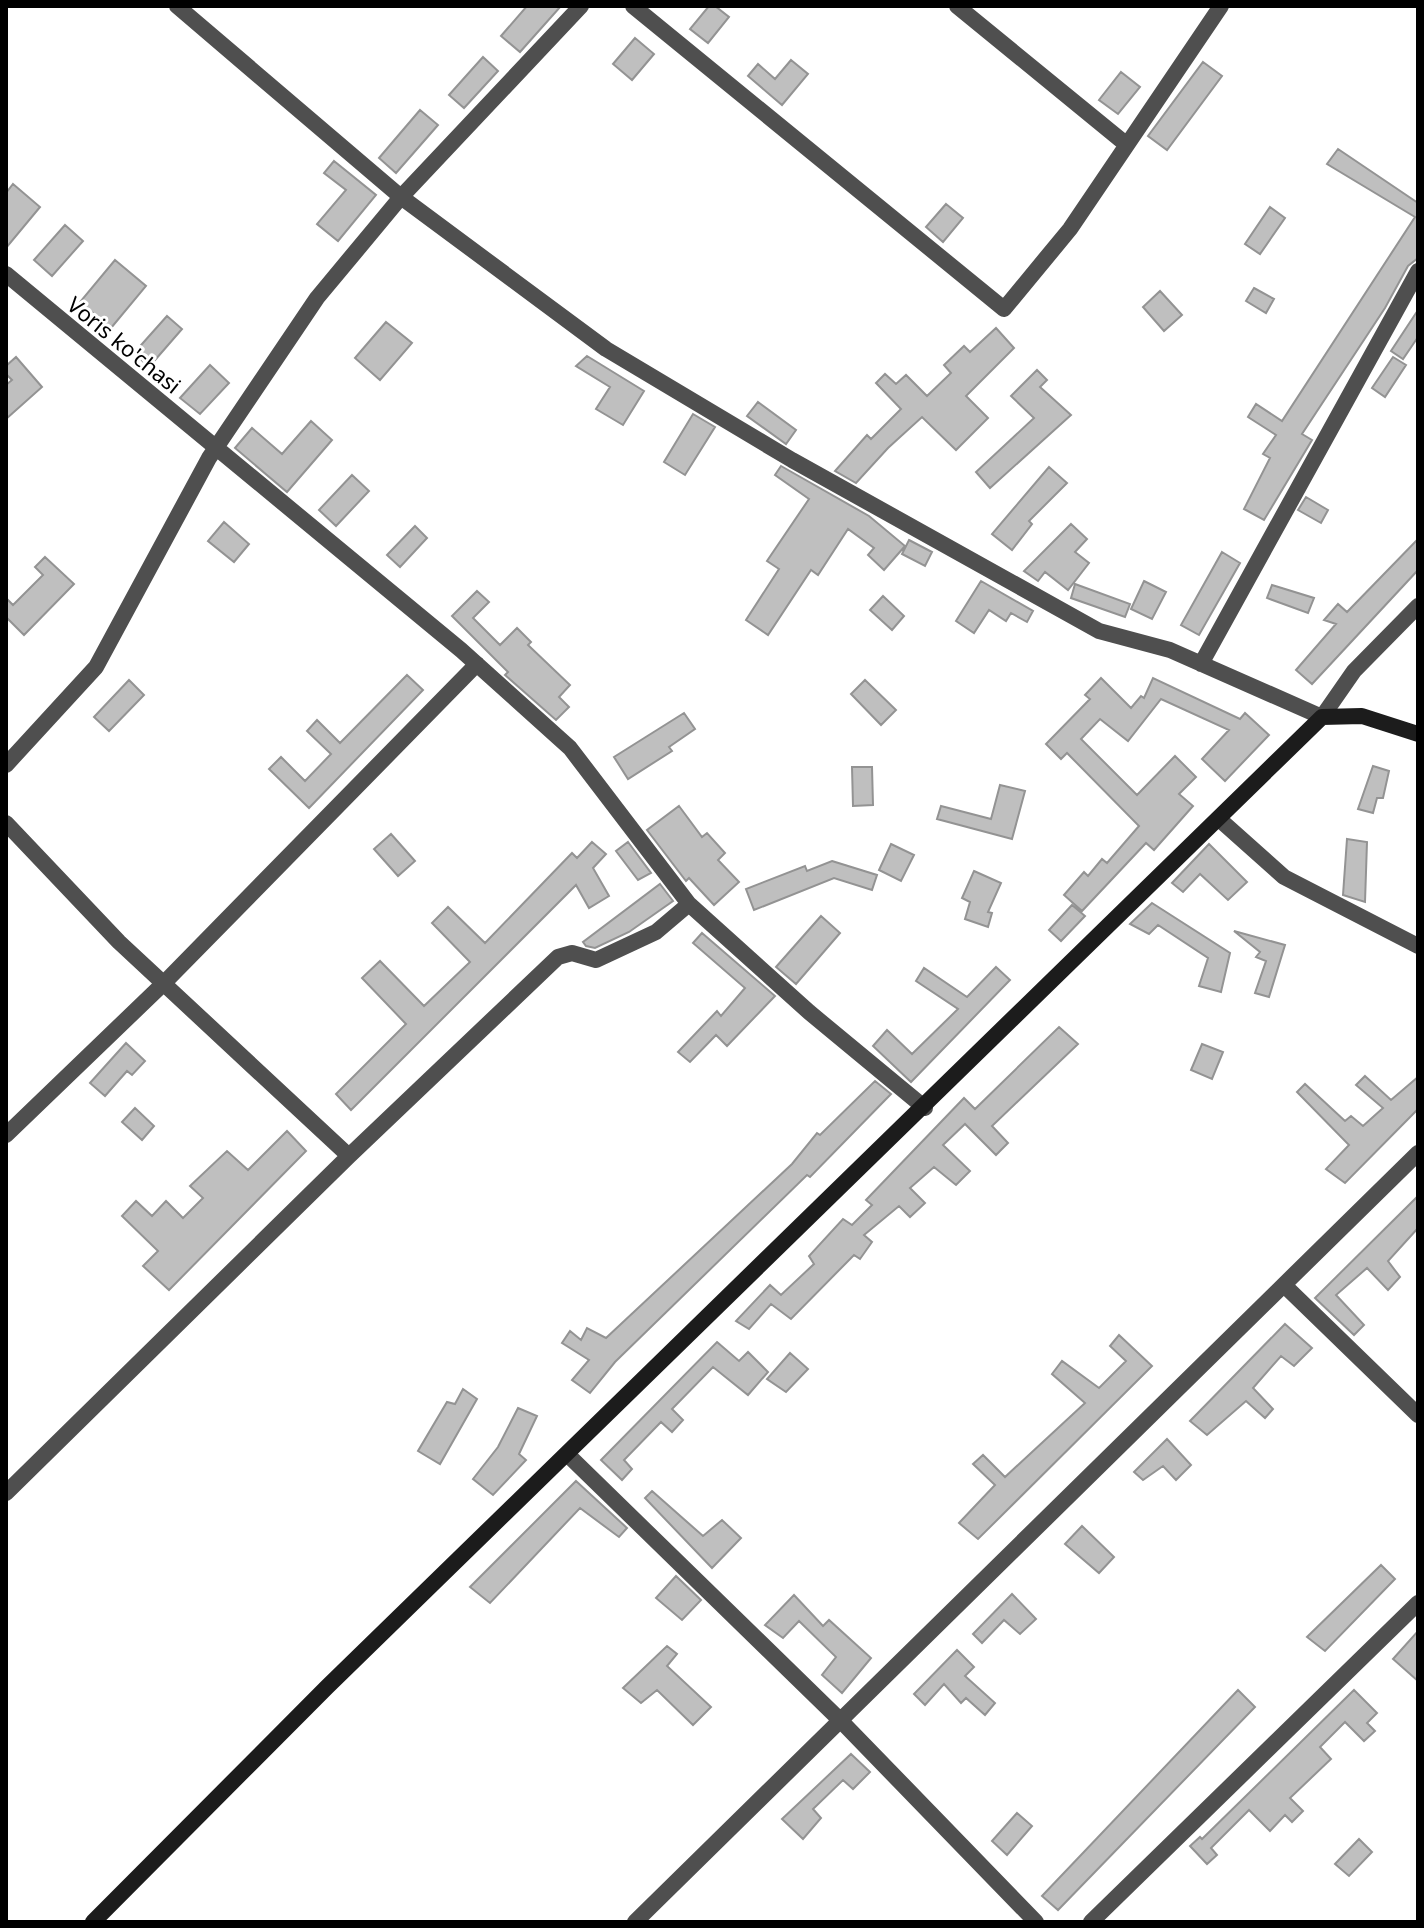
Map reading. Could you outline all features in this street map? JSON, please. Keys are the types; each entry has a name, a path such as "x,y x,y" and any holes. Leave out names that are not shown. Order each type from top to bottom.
{"street":[{"path":"177,6 401,197 606,349 792,460 1099,631 1170,650 1322,717 1362,716 1418,734"},
{"path":"6,765 96,667 216,448 317,298 401,197 581,6"},
{"path":"633,6 1004,309 1070,229 1221,6"},
{"path":"957,6 1127,145"},
{"path":"1201,664 1418,271"},
{"name":"Voris ko'chasi","path":"6,274 477,664 570,748 689,904 809,1012 925,1108"},
{"path":"93,1922 327,1687 925,1108 1322,717 1354,671 1418,606"},
{"path":"6,1135 164,983 477,664"},
{"path":"1219,819 1284,877 1418,946"},
{"path":"6,823 164,983 349,1156"},
{"path":"6,1493 349,1156 558,957 572,953 596,960 656,932 689,904"},
{"path":"635,1922 1418,1153"},
{"path":"1284,1285 1418,1415"},
{"path":"568,1455 841,1721 1036,1922"},
{"path":"1091,1922 1418,1603"}],"building":[{"path":"527,6 561,6 520,52 501,36"},
{"path":"709,6 715,6 729,17 708,43 690,29"},
{"path":"635,38 654,54 632,80 613,64"},
{"path":"483,57 498,71 464,108 449,95"},
{"path":"791,60 808,74 782,105 748,76 758,64 775,79"},
{"path":"1203,62 1222,76 1167,150 1148,136"},
{"path":"1121,72 1140,87 1118,114 1099,100"},
{"path":"420,110 438,125 396,173 379,158"},
{"path":"1338,149 1418,203 1418,258 1408,266 1385,308 1302,434 1312,440 1264,520 1244,509 1270,458 1263,454 1276,435 1248,417 1256,404 1282,421 1415,217 1327,164"},
{"path":"334,161 376,195 338,241 317,224 346,190 324,173"},
{"path":"13,184 40,207 6,248 6,193"},
{"path":"946,204 963,218 943,242 926,227"},
{"path":"1270,207 1285,218 1260,254 1245,244"},
{"path":"65,225 83,241 52,276 34,260"},
{"path":"115,260 146,286 111,328 80,302"},
{"path":"1254,288 1274,299 1266,313 1246,301"},
{"path":"1160,291 1182,315 1164,331 1143,307"},
{"path":"1418,310 1418,337 1403,359 1391,351"},
{"path":"167,316 182,329 149,367 134,353"},
{"path":"386,322 412,343 380,380 355,358"},
{"path":"996,328 1014,348 966,396 988,418 956,450 922,417 856,483 835,471 867,435 871,439 901,409 876,383 885,374 896,384 906,375 927,396 951,373 944,365 964,346 970,352"},
{"path":"587,356 644,391 623,425 596,409 610,387 576,366"},
{"path":"16,357 42,387 6,419 6,385 12,380 6,374 6,366"},
{"path":"1393,357 1406,365 1385,397 1372,388"},
{"path":"210,365 229,383 200,414 180,398"},
{"path":"1037,370 1047,380 1040,387 1071,415 990,488 976,472 1034,418 1011,396"},
{"path":"758,402 796,430 786,444 747,416"},
{"path":"693,414 715,427 685,475 664,462"},
{"path":"311,421 332,440 287,492 235,448 252,428 282,454"},
{"path":"781,466 869,516 905,546 884,570 868,555 874,548 848,529 818,575 811,570 768,635 746,620 779,569 767,561 809,499 775,475"},
{"path":"1049,467 1067,483 1029,521 1032,524 1012,550 992,534"},
{"path":"352,475 369,491 336,526 319,510"},
{"path":"1306,497 1328,510 1321,523 1298,510"},
{"path":"224,522 249,544 234,562 208,541"},
{"path":"1071,524 1087,539 1075,552 1089,563 1068,590 1045,572 1038,581 1024,571"},
{"path":"415,526 427,538 400,567 387,555"},
{"path":"1418,539 1418,570 1312,684 1296,670 1336,624 1324,620 1338,604 1347,612"},
{"path":"909,540 932,552 925,566 902,554"},
{"path":"1222,552 1240,563 1199,635 1181,625"},
{"path":"45,557 74,584 24,635 6,617 6,598 13,605 43,575 35,567"},
{"path":"981,581 1033,611 1027,622 1011,613 1006,621 989,610 974,633 956,621"},
{"path":"1144,581 1166,592 1152,619 1131,609"},
{"path":"1075,584 1130,604 1125,617 1071,598"},
{"path":"1272,585 1314,598 1308,613 1267,598"},
{"path":"477,591 489,602 473,618 500,645 517,628 531,642 528,645 570,685 559,697 569,707 556,720 505,675 508,672 452,616"},
{"path":"883,596 904,616 892,630 870,610"},
{"path":"407,675 423,690 309,808 269,769 281,757 305,781 331,754 307,731 317,720 340,743"},
{"path":"1101,678 1131,708 1141,696 1144,698 1153,678 1240,719 1245,713 1269,735 1225,781 1202,759 1229,730 1161,699 1128,741 1100,719 1081,739 1137,795 1175,756 1196,777 1179,794 1193,806 1154,850 1146,843 1082,911 1064,895 1084,872 1088,876 1102,859 1107,863 1139,826 1067,753 1061,759 1046,744 1090,699 1085,695"},
{"path":"129,680 144,695 109,731 94,717"},
{"path":"865,680 896,710 881,725 851,694"},
{"path":"684,713 695,729 669,747 672,751 628,779 614,757"},
{"path":"1373,766 1389,771 1383,798 1377,798 1373,813 1358,809"},
{"path":"852,767 872,767 873,805 853,806"},
{"path":"1000,785 1025,791 1012,839 937,819 941,806 991,819"},
{"path":"679,806 702,837 707,833 725,853 718,860 739,882 714,905 689,878 686,881 647,830"},
{"path":"391,834 415,861 398,876 374,849"},
{"path":"1347,839 1367,842 1365,902 1343,895"},
{"path":"592,842 606,854 593,868 609,896 589,908 576,885 351,1110 336,1094 406,1024 362,978 380,961 424,1006 470,962 432,923 448,907 485,943 572,853 577,858"},
{"path":"628,842 651,873 638,880 616,851"},
{"path":"891,844 914,855 901,881 879,870"},
{"path":"1209,844 1247,882 1228,900 1200,874 1183,892 1172,883"},
{"path":"832,861 877,875 872,890 834,878 754,910 746,889 805,866 807,871"},
{"path":"974,871 1001,883 988,912 992,913 988,927 965,919 970,902 962,898"},
{"path":"660,884 673,901 629,932 595,948 586,946 583,942"},
{"path":"1152,903 1230,953 1221,992 1199,986 1208,958 1158,925 1149,934 1130,924"},
{"path":"1072,905 1085,916 1061,941 1049,930"},
{"path":"821,916 840,933 796,984 776,967"},
{"path":"1234,931 1285,945 1269,997 1255,993 1266,961 1256,957 1260,952"},
{"path":"702,933 775,996 727,1046 716,1035 690,1062 678,1052 717,1011 721,1016 745,988 693,943"},
{"path":"996,967 1010,980 911,1082 873,1046 887,1030 912,1054 958,1009 916,981 924,968 967,997"},
{"path":"1059,1027 1078,1044 992,1126 1008,1143 996,1155 965,1124 943,1145 970,1171 956,1185 934,1167 910,1188 925,1203 910,1217 899,1206 864,1235 872,1242 860,1259 854,1255 791,1319 771,1304 749,1329 736,1321 770,1285 781,1295 814,1264 809,1256 843,1219 852,1225 872,1205 866,1200 964,1098 975,1109"},
{"path":"126,1043 145,1061 132,1075 127,1071 105,1096 90,1083"},
{"path":"1202,1044 1223,1052 1212,1079 1191,1070"},
{"path":"1365,1076 1391,1100 1418,1077 1418,1109 1345,1183 1326,1169 1349,1145 1297,1092 1305,1084 1345,1121 1351,1116 1363,1126 1383,1108 1356,1085"},
{"path":"875,1081 891,1094 810,1177 807,1175 615,1362 590,1393 572,1380 589,1360 562,1343 570,1331 581,1340 587,1328 606,1338 792,1164 817,1133 820,1135"},
{"path":"135,1108 154,1126 142,1140 122,1122"},
{"path":"287,1131 306,1151 169,1290 143,1266 158,1251 122,1216 136,1201 152,1216 166,1201 183,1218 203,1198 190,1186 227,1151 248,1170"},
{"path":"1418,1196 1418,1228 1388,1261 1400,1277 1388,1290 1367,1268 1336,1295 1364,1325 1354,1335 1315,1298"},
{"path":"1285,1324 1312,1348 1294,1366 1281,1356 1253,1388 1273,1409 1265,1418 1246,1401 1207,1435 1190,1421"},
{"path":"1119,1335 1152,1366 978,1539 959,1523 995,1485 973,1464 983,1455 1005,1477 1085,1403 1052,1374 1062,1361 1099,1388 1126,1361 1110,1346"},
{"path":"717,1342 739,1361 748,1352 768,1372 748,1395 713,1367 672,1409 683,1420 672,1432 661,1422 624,1460 632,1469 622,1480 601,1460"},
{"path":"790,1353 808,1369 786,1392 767,1379"},
{"path":"463,1389 477,1399 440,1464 418,1451 447,1402 455,1404"},
{"path":"518,1408 537,1416 519,1454 526,1460 493,1495 473,1479 498,1447"},
{"path":"1167,1439 1191,1465 1176,1480 1163,1466 1143,1480 1134,1472"},
{"path":"576,1481 627,1528 619,1537 580,1508 490,1603 470,1587"},
{"path":"652,1491 703,1536 722,1520 741,1538 712,1568 645,1498"},
{"path":"1082,1526 1114,1557 1099,1573 1065,1544"},
{"path":"1381,1565 1395,1579 1325,1651 1307,1637"},
{"path":"676,1576 701,1600 682,1620 656,1598"},
{"path":"1012,1594 1036,1619 1020,1634 1004,1620 982,1643 973,1634"},
{"path":"794,1595 823,1626 829,1620 871,1658 842,1693 822,1675 836,1657 799,1621 783,1638 765,1625"},
{"path":"1418,1631 1418,1681 1393,1659"},
{"path":"667,1646 677,1654 667,1666 711,1707 693,1725 657,1690 641,1703 623,1688"},
{"path":"957,1650 974,1667 965,1676 995,1703 985,1715 966,1698 961,1703 944,1684 925,1705 914,1694"},
{"path":"1238,1690 1255,1707 1058,1910 1042,1896"},
{"path":"1354,1690 1377,1713 1367,1723 1375,1731 1364,1741 1345,1722 1320,1747 1331,1759 1290,1798 1303,1811 1292,1822 1285,1815 1270,1831 1249,1810 1211,1848 1217,1855 1207,1864 1190,1846 1200,1837 1202,1839"},
{"path":"851,1754 870,1772 853,1789 843,1780 813,1809 821,1818 803,1839 782,1819"},
{"path":"1017,1813 1032,1826 1007,1855 992,1841"},
{"path":"1359,1839 1372,1852 1349,1876 1335,1864"}]}
